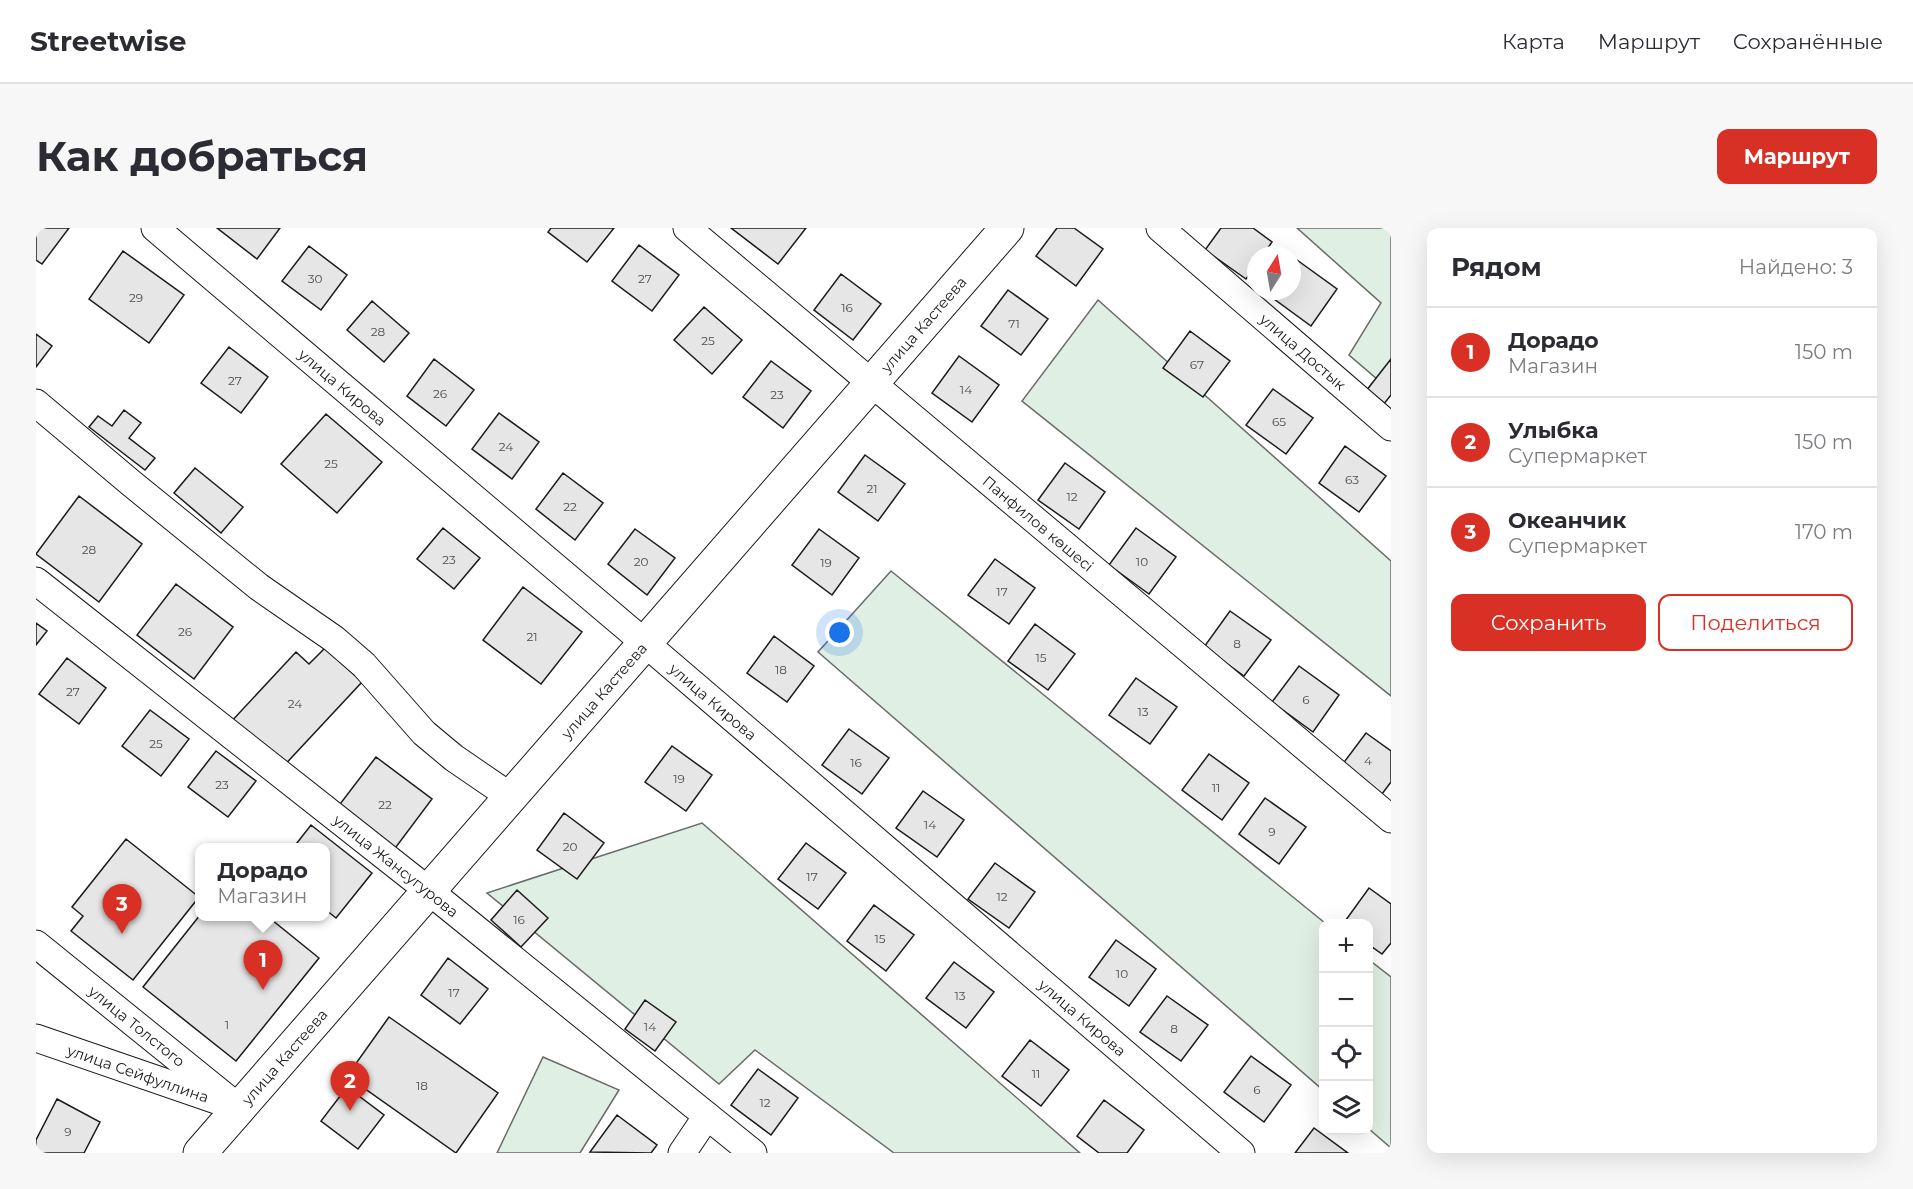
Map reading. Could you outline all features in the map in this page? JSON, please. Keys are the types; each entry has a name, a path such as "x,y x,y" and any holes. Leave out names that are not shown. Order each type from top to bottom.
{"street":[{"name":"улица Кирова","path":"155,228 1241,1153"},
{"name":"Панфилов көшесі","path":"687,228 1391,819"},
{"name":"улица Кастеева","path":"200,1153 1007,228"},
{"name":"улица Достык","path":"1160,228 1391,427"},
{"path":"36,403 259,587 334,639 364,665 424,733 454,758 511,797"},
{"name":"улица Жансугурова","path":"36,581 429,891 753,1153"},
{"name":"улица Толстого","path":"36,944 239,1108"},
{"name":"улица Сейфуллина","path":"36,1038 239,1108"},
{"path":"682,1153 707,1116"}],"green space":[{"path":"1297,228 1391,228 1391,391 1349,355 1381,303"},
{"path":"1098,300 1391,561 1391,696 1022,401"},
{"path":"891,571 1320,919 1319,1087 818,652"},
{"path":"702,823 1080,1153 894,1153 755,1050 719,1084 487,893"},
{"path":"1373,963 1391,977 1391,1148 1373,1132"},
{"path":"543,1057 619,1090 580,1153 497,1153"}],"building":[{"path":"36,228 69,228 42,264 36,260"},
{"path":"217,228 280,228 257,259"},
{"path":"551,228 614,228 587,262 548,232"},
{"path":"731,228 806,228 778,264"},
{"path":"1057,228 1074,228 1103,249 1076,286 1036,256"},
{"path":"1221,228 1253,228 1272,242 1269,246 1247,246 1246,279 1205,250"},
{"path":"639,245 679,275 652,311 612,281"},
{"path":"309,246 347,275 321,310 282,281"},
{"path":"123,251 184,295 149,343 89,299"},
{"path":"1301,263 1337,289 1311,326 1275,300 1301,300"},
{"path":"841,274 881,304 853,340 814,310"},
{"path":"1008,290 1048,319 1021,355 981,326"},
{"path":"372,301 409,333 384,362 347,330"},
{"path":"704,307 742,340 712,374 674,340"},
{"path":"1190,331 1230,361 1203,397 1163,368"},
{"path":"36,334 52,346 36,367"},
{"path":"229,347 268,377 241,413 201,383"},
{"path":"959,356 999,385 972,422 932,393"},
{"path":"434,359 474,390 446,426 407,396"},
{"path":"1391,359 1391,395 1383,405 1366,391"},
{"path":"771,361 811,391 783,428 743,397"},
{"path":"1273,389 1313,418 1286,454 1246,425"},
{"path":"124,410 141,423 129,438 155,458 145,470 89,427 98,416 112,426"},
{"path":"499,413 539,442 512,479 472,449"},
{"path":"326,414 382,462 337,513 281,464"},
{"path":"1345,446 1386,476 1359,512 1319,483"},
{"path":"865,455 905,484 878,521 838,492"},
{"path":"1065,463 1105,492 1079,529 1038,500"},
{"path":"195,468 243,507 221,533 174,493"},
{"path":"563,473 603,503 575,540 536,509"},
{"path":"79,496 142,544 99,602 36,554"},
{"path":"443,528 480,558 454,589 417,559"},
{"path":"1136,528 1176,557 1149,594 1109,565"},
{"path":"635,529 675,558 647,595 608,564"},
{"path":"819,529 859,558 832,595 792,565"},
{"path":"995,559 1035,588 1009,624 968,595"},
{"path":"176,584 233,627 194,679 137,635"},
{"path":"523,587 582,632 541,684 483,640"},
{"path":"1230,611 1271,640 1244,676 1204,647"},
{"path":"36,623 47,631 36,645"},
{"path":"1035,624 1075,654 1048,690 1008,661"},
{"path":"774,636 814,666 787,702 747,673"},
{"path":"325,648 362,682 279,771 229,724 296,652 309,664"},
{"path":"67,658 106,688 79,724 39,694"},
{"path":"1299,666 1339,695 1313,732 1272,702"},
{"path":"1136,678 1177,707 1150,744 1109,715"},
{"path":"150,710 189,739 161,776 122,746"},
{"path":"849,729 889,758 862,794 822,765"},
{"path":"1366,733 1391,751 1391,782 1379,798 1339,769"},
{"path":"672,746 712,775 686,811 645,782"},
{"path":"216,751 256,781 228,817 188,787"},
{"path":"1209,754 1249,783 1222,820 1182,790"},
{"path":"376,757 432,799 393,851 337,808"},
{"path":"923,791 964,820 937,857 896,828"},
{"path":"1265,798 1306,827 1279,864 1239,834"},
{"path":"564,813 604,843 577,879 537,850"},
{"path":"311,825 372,873 336,918 330,913 330,843 297,843"},
{"path":"126,839 195,894 195,902 133,980 71,931 83,916 72,907"},
{"path":"806,843 846,873 818,909 778,879"},
{"path":"995,863 1035,892 1009,928 968,899"},
{"path":"1369,888 1391,904 1391,943 1382,954 1373,948 1373,919 1347,919"},
{"path":"517,890 548,918 521,947 491,920"},
{"path":"874,905 914,935 886,971 847,941"},
{"path":"195,921 273,921 319,958 236,1061 143,987"},
{"path":"1116,940 1156,969 1129,1006 1089,977"},
{"path":"448,958 488,989 460,1024 421,995"},
{"path":"954,962 994,992 966,1028 926,998"},
{"path":"1167,996 1208,1025 1181,1061 1140,1032"},
{"path":"645,1000 676,1022 655,1051 625,1029"},
{"path":"389,1017 498,1093 456,1153 347,1076"},
{"path":"1030,1040 1069,1070 1041,1106 1002,1076"},
{"path":"1251,1056 1291,1085 1264,1122 1224,1092"},
{"path":"758,1069 798,1098 771,1135 731,1105"},
{"path":"347,1087 384,1115 358,1149 321,1121"},
{"path":"57,1099 100,1122 84,1153 36,1153 36,1140"},
{"path":"1104,1100 1144,1130 1127,1153 1099,1153 1077,1136"},
{"path":"617,1115 657,1145 651,1153 590,1152"},
{"path":"1314,1128 1319,1132 1319,1135 1324,1135 1348,1153 1295,1153"}],"place":[{"name":"Океанчик","path":"122,934"},
{"name":"Дорадо","path":"263,990"},
{"name":"Улыбка","path":"350,1111"}]}
